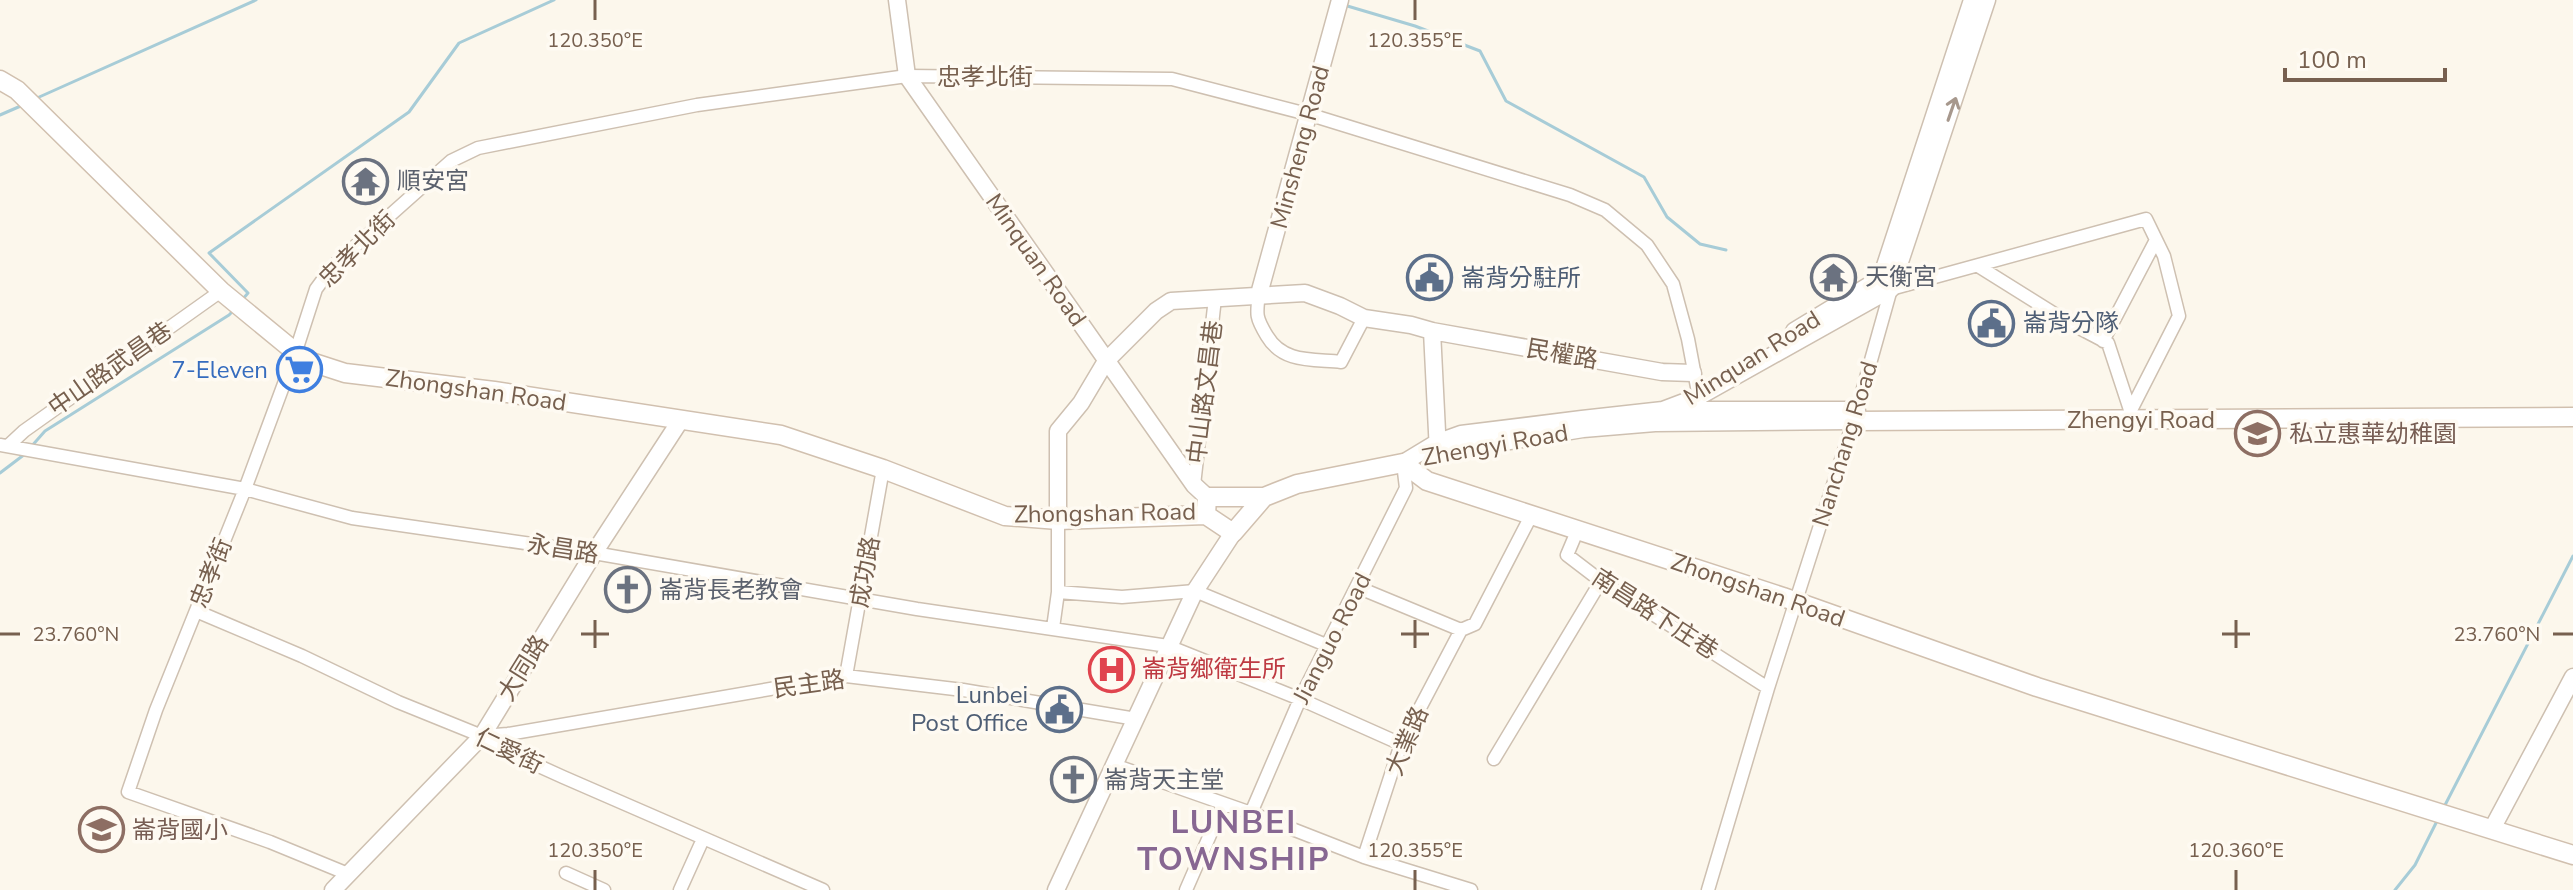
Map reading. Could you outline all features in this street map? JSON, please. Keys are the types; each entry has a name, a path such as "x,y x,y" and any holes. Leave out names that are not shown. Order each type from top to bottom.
{"main road":[{"name":"Zhongshan Road","path":"0,80 17,90 221,291 295,354 345,373 494,391 781,435 883,469 1005,516 1058,520 1202,499 1264,497 1297,484 1403,463 1427,481 1795,601 2037,687 2573,855"},
{"name":"Zhengyi Road","path":"2131,415 2573,406"},
{"name":"Zhengyi Road","path":"1855,415 2573,417"},
{"path":"1202,499 1233,533 1264,497"}],"street":[{"name":"Minquan Road","path":"897,0 907,76 1202,499"},
{"name":"Minsheng Road","path":"1259,294 1311,115 1340,0"},
{"name":"Nanchang Road","path":"1708,890 1768,688 1855,415 1886,284 1972,0"},
{"name":"Nanchang Road","path":"1886,284 1987,0"},
{"name":"忠孝北街","path":"295,354 316,289 333,266 451,161 478,148 697,105 907,76 1172,79 1311,115 1570,195 1605,210 1647,245 1673,284 1688,339 1700,410"},
{"path":"1886,284 1978,266 2146,219 2164,256 2179,316 2166,336 2131,415"},
{"path":"2103,341 2156,240"},
{"path":"1978,266 2108,343 2131,415"},
{"name":"Minquan Road","path":"1659,417 1700,410 1886,284"},
{"name":"中山路武昌巷","path":"4,445 221,291"},
{"name":"民權路","path":"1259,294 1305,293 1364,318 1662,372 1693,373"},
{"path":"1053,628 1058,592 1058,431 1081,403 1106,361 1156,311 1171,301 1259,294 1256,317 1275,350 1295,357 1341,362 1364,318"},
{"name":"中山路文昌巷","path":"1202,499 1215,298"},
{"path":"1432,331 1437,447"},
{"name":"忠孝街","path":"295,354 245,489 156,710 128,792 270,842 348,874"},
{"name":"Zhengyi Road","path":"1403,463 1437,447 1583,429 1700,410 1855,415"},
{"name":"大同路","path":"333,890 482,736 594,553 680,421"},
{"name":"永昌路","path":"4,445 245,489 352,518 594,553 859,600 1168,646 1401,744"},
{"name":"Jianguo Road","path":"1251,813 1300,699 1406,488 1403,463"},
{"name":"成功路","path":"846,676 883,469"},
{"name":"大業路","path":"1364,857 1401,744 1461,630 1475,624 1532,514"},
{"name":"南昌路下庄巷","path":"1578,529 1567,555 1601,581 1768,688"},
{"path":"1056,890 1195,591 1233,533"},
{"path":"1494,759 1601,581"},
{"path":"1357,587 1461,630"},
{"path":"1058,592 1122,597 1195,591 1326,645"},
{"name":"仁愛街","path":"196,611 302,656 398,702 482,736 510,753 806,887 823,890"},
{"name":"民主路","path":"482,736 846,676 977,692 1136,719"},
{"path":"2492,829 2573,677"},
{"path":"508,734 510,753"},
{"path":"1114,765 1364,857 1471,890"},
{"path":"1186,890 1223,805"},
{"path":"680,890 703,839"},
{"path":"566,873 604,890"}],"waterway":[{"path":"37,98 256,0"},
{"path":"242,300 248,293 209,253 409,112 459,43 554,0"},
{"path":"1344,5 1415,26 1480,51 1506,101 1644,177 1667,217 1700,244 1726,250"},
{"path":"0,115 23,105"},
{"path":"30,448 45,431 235,309"},
{"path":"0,473 25,454"},
{"path":"2443,809 2573,556"},
{"path":"2395,890 2415,865 2438,819"}],"place":[{"name":"順安宮","path":"366,181"},
{"name":"天衡宮","path":"1834,277"},
{"name":"崙背分駐所","path":"1430,278"},
{"name":"崙背分隊","path":"1992,323"},
{"name":"7-Eleven","path":"299,370"},
{"name":"私立惠華幼稚園","path":"2258,434"},
{"name":"崙背長老教會","path":"628,590"},
{"name":"崙背鄉衛生所","path":"1111,669"},
{"name":"Lunbei Post Office","path":"1059,709"},
{"name":"崙背天主堂","path":"1073,780"},
{"name":"崙背國小","path":"101,830"}],"district":[{"name":"LUNBEI TOWNSHIP","path":"1234,840"}]}
